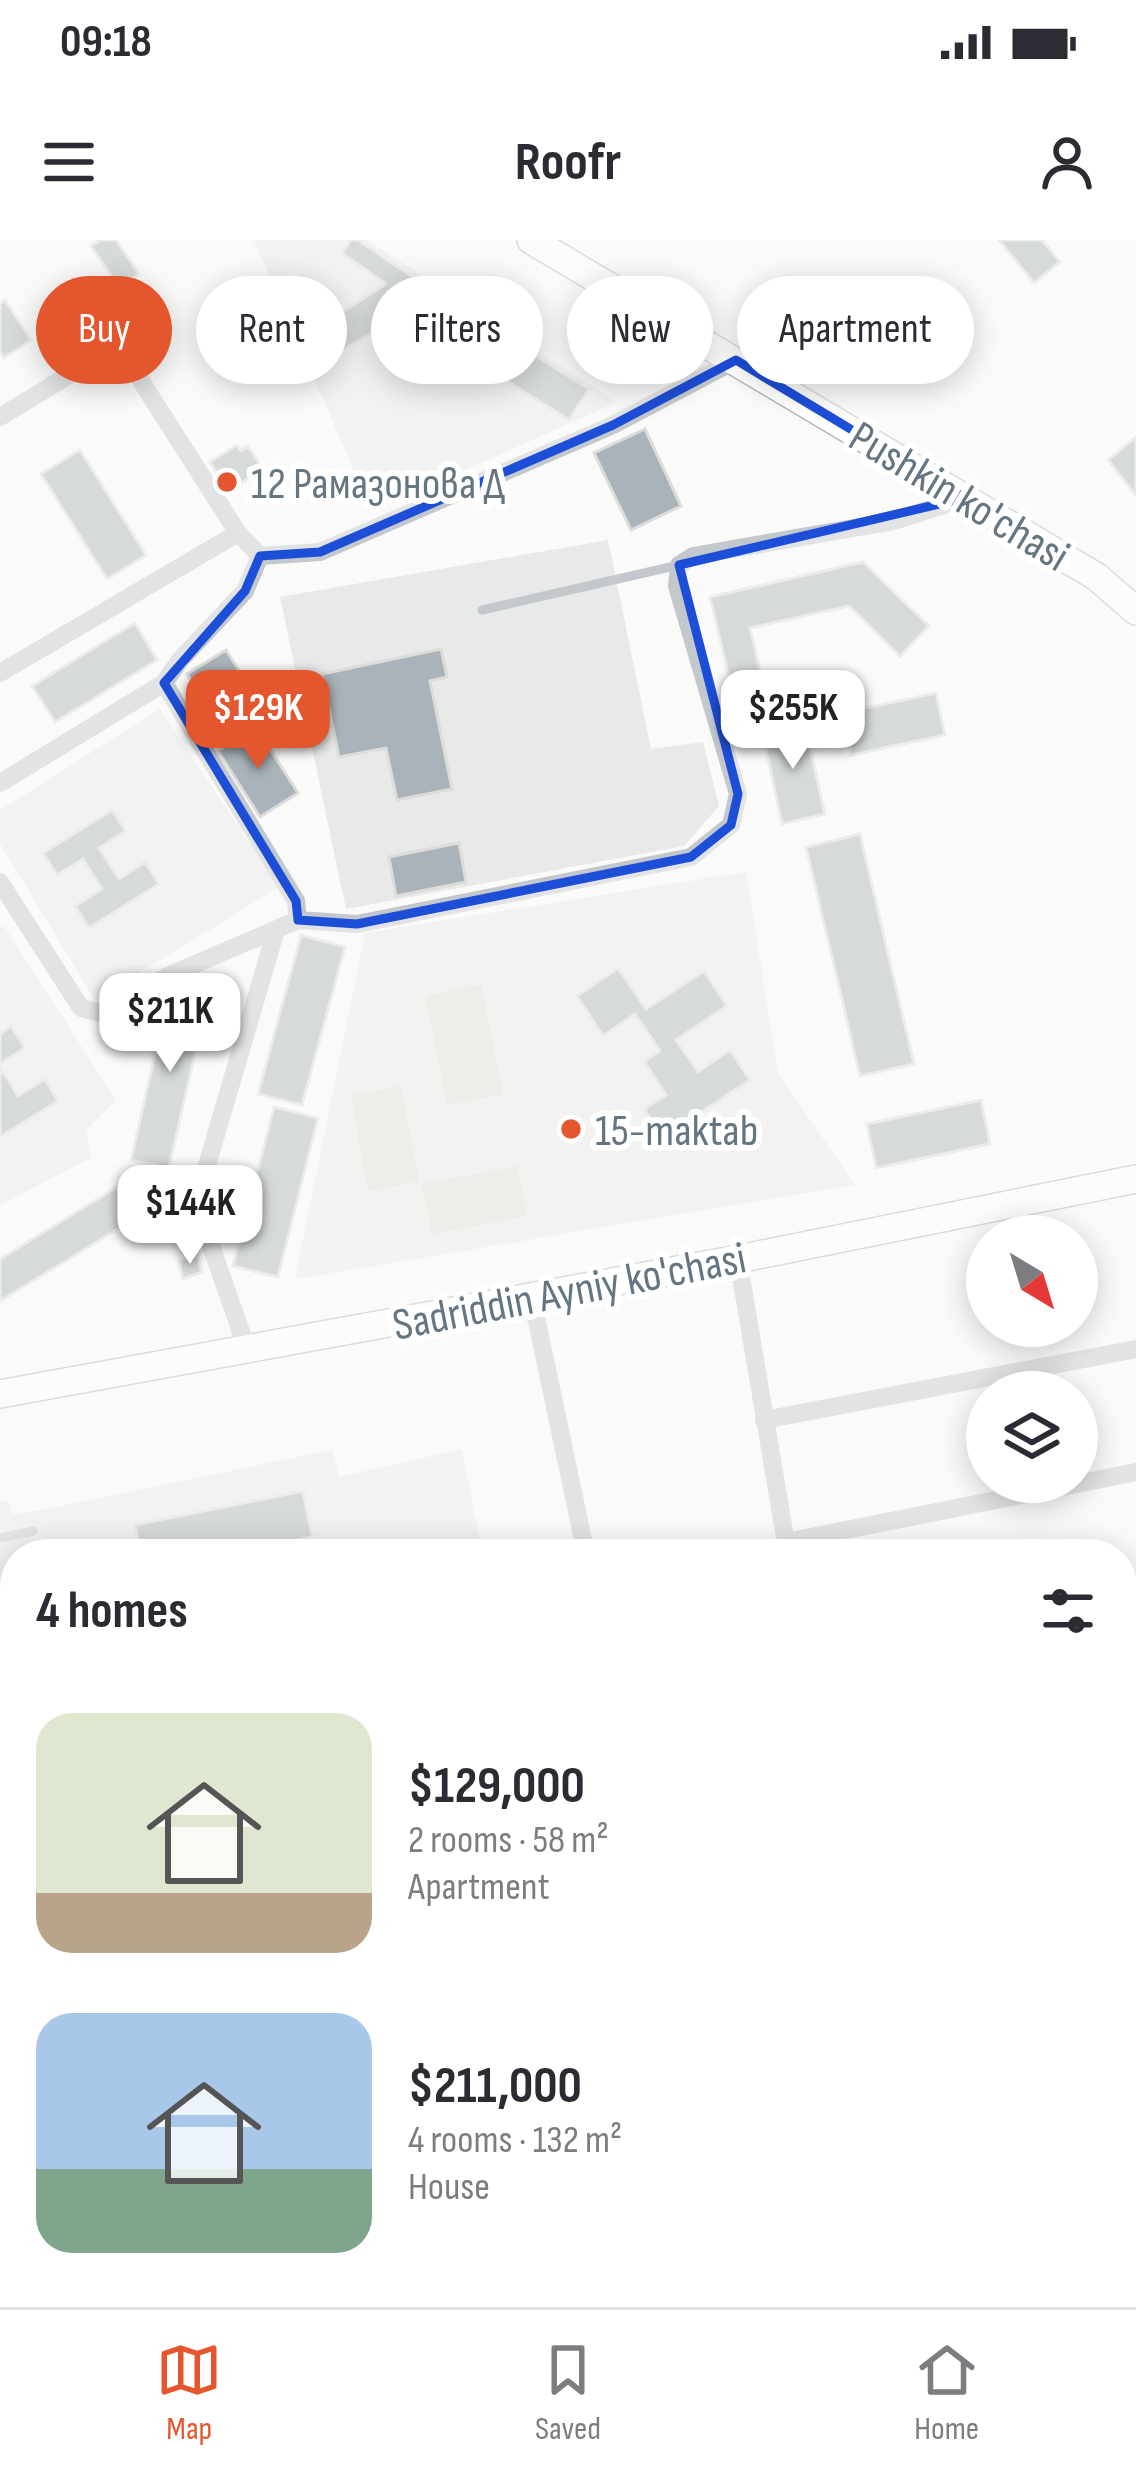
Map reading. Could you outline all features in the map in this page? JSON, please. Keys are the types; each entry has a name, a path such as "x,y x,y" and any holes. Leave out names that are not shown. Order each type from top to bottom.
{"street":[{"name":"Pushkin ko'chasi","path":"530,240 1097,577 1136,610"},
{"path":"0,417 118,345 238,533 260,556"},
{"path":"260,556 320,552 613,425 736,360"},
{"path":"0,881 81,1008 100,1013 170,975 298,920 357,924 691,856 731,826 738,794 677,586 679,565 693,556 894,521 965,498"},
{"path":"0,673 238,533"},
{"path":"0,783 164,682 245,591 260,556"},
{"path":"164,682 296,902 298,920"},
{"path":"247,1349 196,1202 275,930"},
{"name":"Sadriddin Ayniy ko'chasi","path":"0,1394 532,1298 1136,1179"},
{"path":"738,1259 785,1539"},
{"path":"532,1298 583,1539"},
{"path":"764,1420 1136,1349"},
{"path":"828,1539 1136,1472"}],"lane":[{"path":"482,610 679,565"},
{"path":"0,1538 33,1531"}],"highlighted area":[{"path":"736,360 965,498 679,565 738,794 731,825 691,857 357,924 298,920 296,901 164,683 245,591 260,556 320,552 613,425"}],"shaded area":[{"path":"254,240 367,240 423,276 371,276 371,384 543,384 543,354 567,370 567,384 589,384 617,402 372,512 316,384 347,384 347,276 270,276"},
{"path":"608,540 651,749 703,742 719,806 684,846 346,909 280,597"},
{"path":"160,709 279,887 95,1000 0,844 0,810"},
{"name":"15-maktab","path":"746,872 778,1073 855,1185 295,1279 365,933"},
{"path":"4,926 116,1100 86,1131 91,1158 0,1205 0,928"},
{"path":"481,985 503,1094 447,1105 425,996"},
{"path":"401,1086 419,1181 368,1191 351,1096"},
{"path":"517,1166 527,1216 432,1234 422,1184"},
{"path":"462,1449 479,1539 0,1539 0,1502 8,1500 12,1514 41,1510 332,1450 339,1477"}],"building":[{"path":"116,240 139,274 111,276 91,246"},
{"path":"351,240 358,240 411,276 375,276 342,253"},
{"path":"999,240 1042,240 1060,262 1034,283"},
{"path":"371,294 371,334 347,347 347,309"},
{"path":"5,300 31,340 4,358 0,304"},
{"path":"543,360 567,375 567,384 589,389 569,420 512,384 543,384"},
{"path":"645,429 681,506 631,530 594,453"},
{"path":"1136,437 1136,493 1135,494 1108,460"},
{"path":"237,445 241,451 248,446 263,469 228,491 210,462"},
{"path":"80,450 146,555 107,579 41,474"},
{"path":"863,562 929,626 900,656 849,606 750,628 761,675 730,682 710,597"},
{"path":"135,623 157,660 55,722 32,686"},
{"path":"441,649 447,677 430,681 452,789 397,800 386,748 339,757 322,674"},
{"path":"226,650 268,716 229,740 187,674"},
{"path":"936,693 945,735 851,755 842,713"},
{"path":"804,721 825,814 782,824 762,730"},
{"path":"256,727 298,793 260,817 218,751"},
{"path":"112,810 126,831 99,848 119,879 145,862 159,884 89,928 75,906 102,889 83,859 57,875 43,853"},
{"path":"860,834 914,1064 860,1076 806,847"},
{"path":"459,843 466,882 396,896 389,857"},
{"path":"301,935 345,947 302,1105 258,1094"},
{"path":"618,968 646,1009 704,971 727,1006 676,1040 698,1072 730,1050 750,1080 688,1121 695,1133 671,1149 644,1109 666,1095 644,1061 660,1051 635,1014 603,1036 577,996"},
{"path":"171,983 209,991 169,1168 131,1160"},
{"path":"11,1026 25,1048 0,1064 0,1034"},
{"path":"0,1067 18,1096 45,1079 58,1101 0,1137"},
{"path":"981,1100 990,1144 876,1168 867,1124"},
{"path":"274,1107 318,1118 278,1277 233,1266"},
{"path":"117,1187 136,1218 0,1301 0,1259"},
{"path":"197,1254 202,1272 183,1279 179,1261"},
{"path":"303,1491 312,1537 138,1539 135,1525"}],"place":[{"name":"12 Рамазонова Д","path":"227,482"},
{"name":"15-maktab","path":"571,1129"}]}
